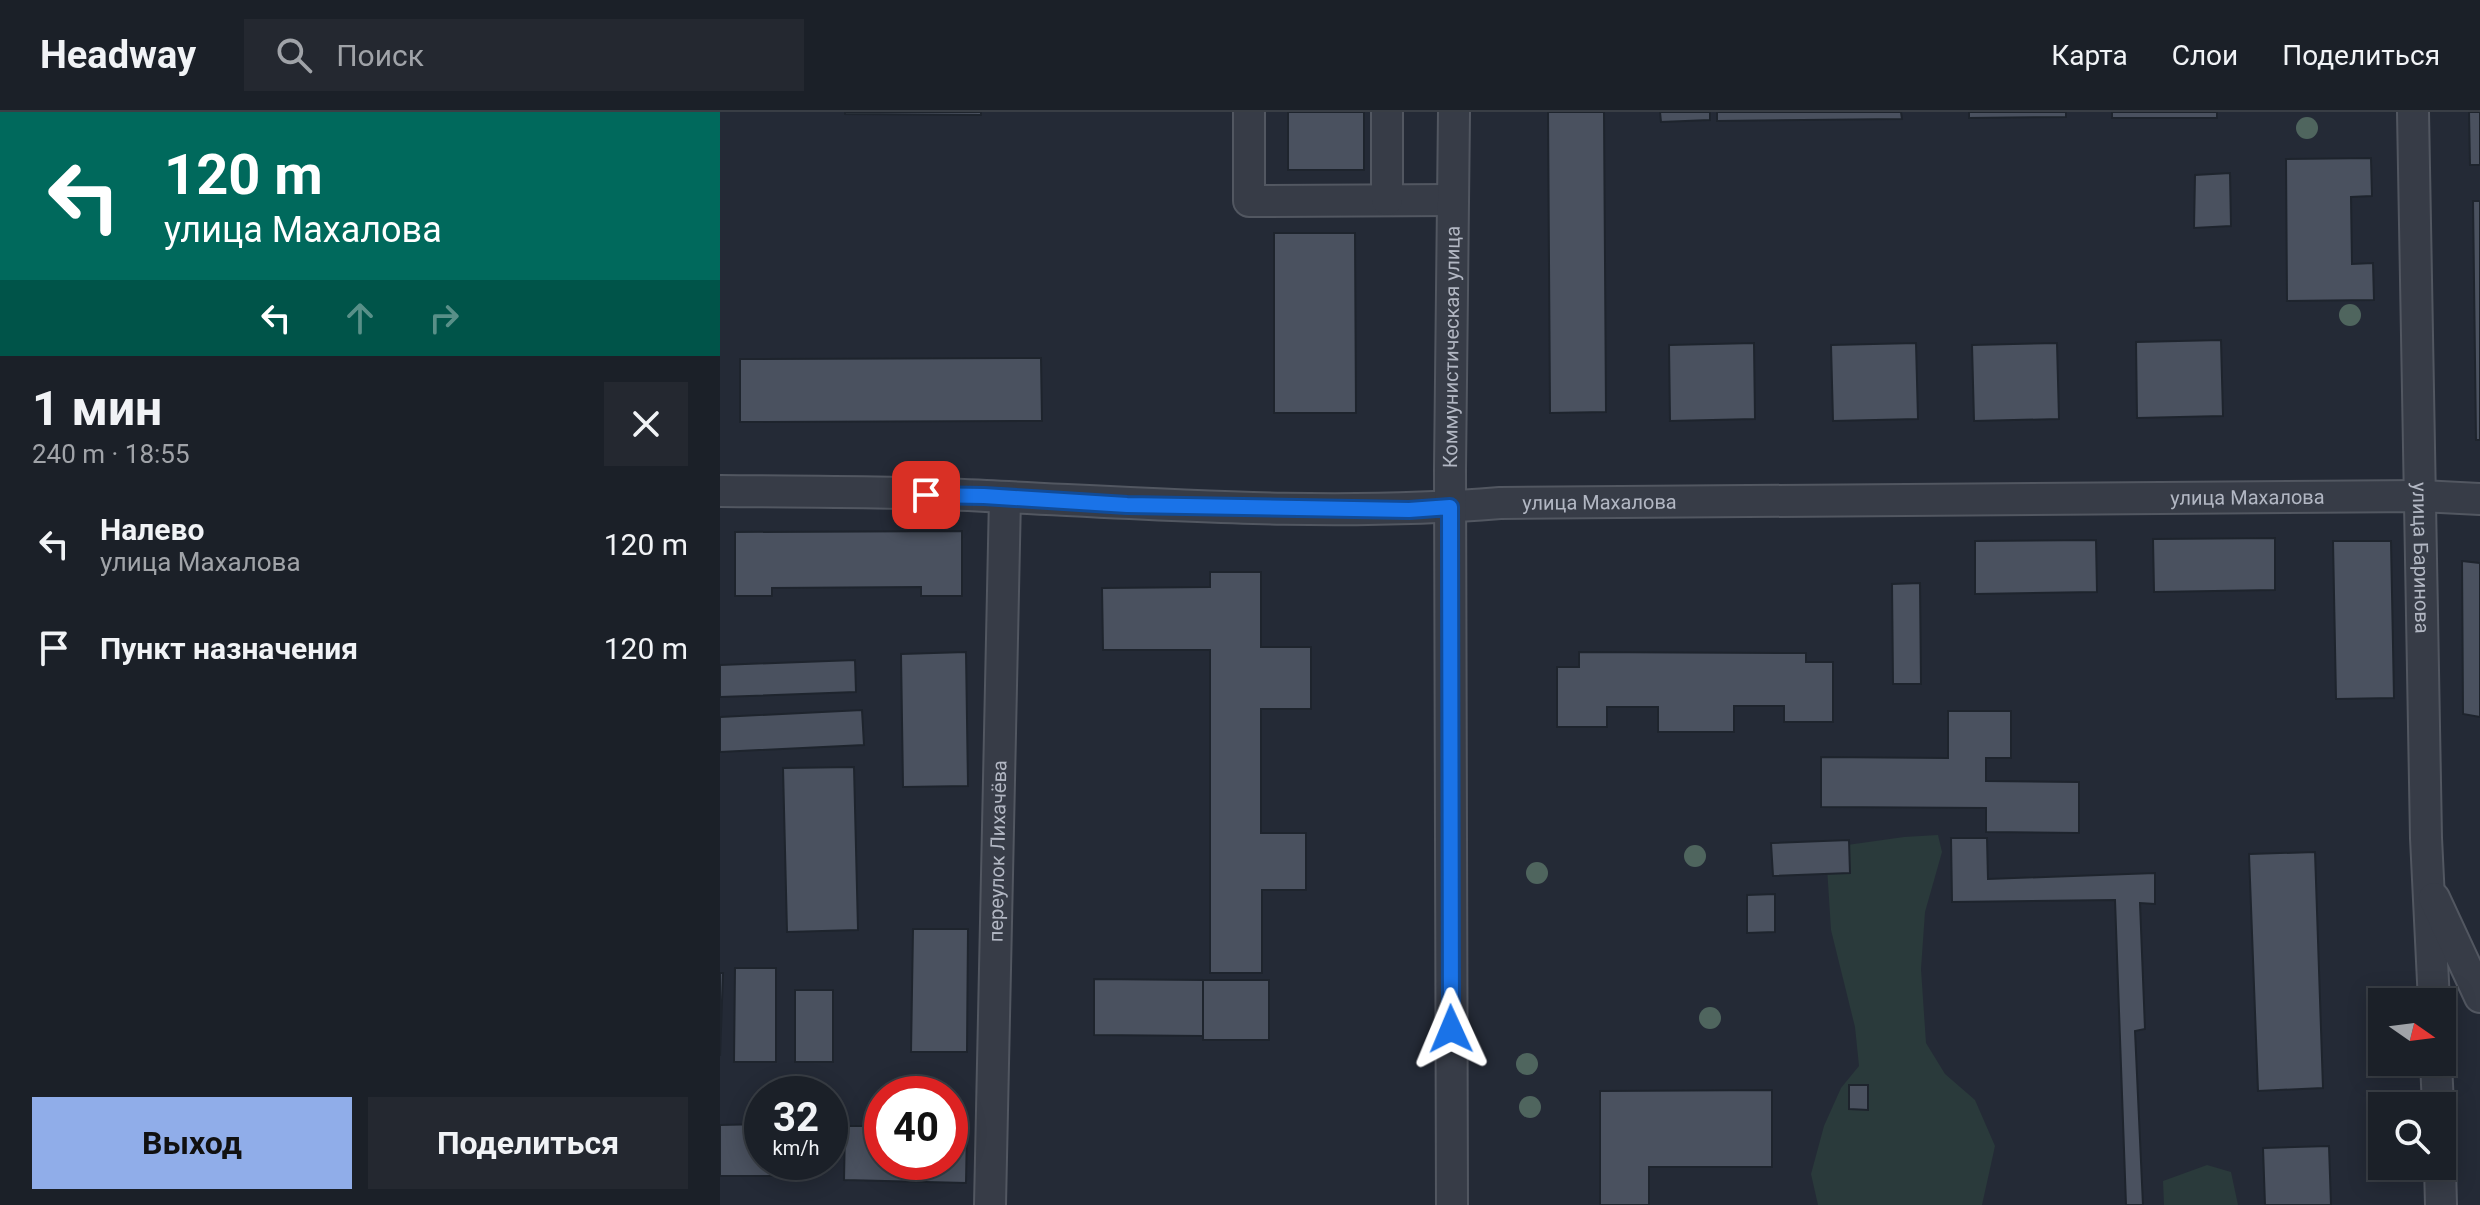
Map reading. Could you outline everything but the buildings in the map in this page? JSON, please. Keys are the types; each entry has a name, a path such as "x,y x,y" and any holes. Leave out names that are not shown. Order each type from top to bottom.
{"street":[{"path":"1249,112 1249,201 1453,200"},
{"path":"1387,112 1387,200"},
{"name":"Коммунистическая улица","path":"1452,1205 1450,507 1454,112"},
{"name":"улица Баринова","path":"2413,112 2428,885 2433,988"},
{"name":"улица Махалова","path":"720,491 1005,497 1142,506 1409,510 1516,503 2421,496 2480,499"},
{"name":"переулок Лихачёва","path":"990,1205 1005,497"},
{"path":"2428,885 2480,997"},
{"path":"2440,1180 2441,1205"}],"shaded area":[{"path":"1938,835 1942,852 1925,912 1921,969 1926,1043 1945,1074 1975,1100 1995,1146 1982,1205 1818,1205 1811,1174 1824,1126 1841,1088 1859,1066 1855,1027 1831,930 1827,867 1847,845"},
{"path":"2207,1165 2231,1172 2238,1205 2164,1205 2163,1181"}],"route":[{"path":"926,495 1127,505 1409,510 1450,507 1451,1029"}]}
